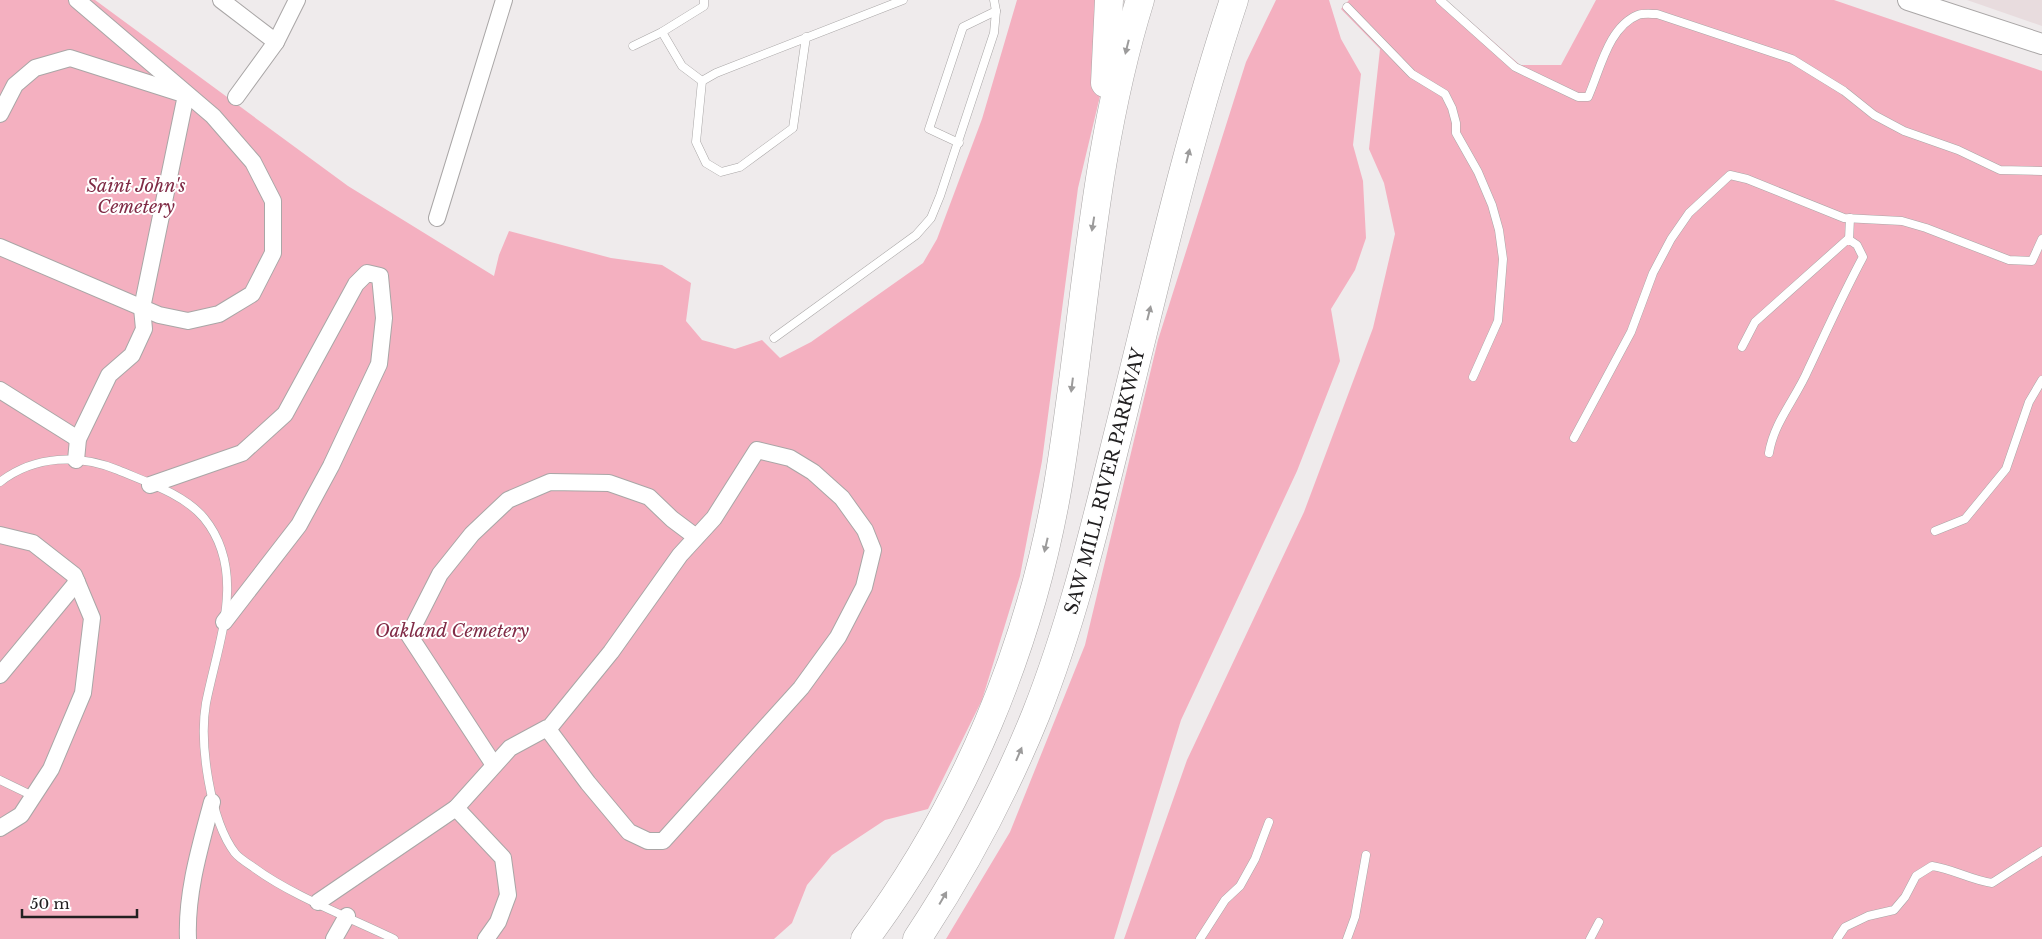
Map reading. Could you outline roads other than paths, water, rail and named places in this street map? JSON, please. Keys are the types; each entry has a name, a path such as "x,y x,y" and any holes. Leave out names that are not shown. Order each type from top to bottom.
{"highway":[{"path":"1098,193 1109,0"},
{"path":"865,939 914,867 952,799 995,707 1018,646 1036,584 1058,485 1098,193 1118,82 1140,0"},
{"name":"SAW MILL RIVER PARKWAY","path":"917,939 956,877 991,813 1029,730 1055,663 1087,559 1209,79 1234,0"},
{"path":"1209,79 1249,0"}],"street":[{"path":"0,248 159,315 188,321 219,314 252,294 273,253 273,201 253,162 213,116 186,95 123,38 77,0"},
{"path":"221,0 276,42"},
{"path":"236,97 276,42 297,0"},
{"path":"437,218 504,0"},
{"path":"1908,0 2042,44"},
{"path":"0,114 15,86 35,68 70,58 186,95"},
{"path":"76,460 78,439 109,375 132,355 144,329 142,308 186,95"},
{"path":"150,485 242,453 285,414 356,284 367,273 380,276 384,318 379,364 331,466 299,525 224,622"},
{"path":"0,390 78,439"},
{"path":"318,902 456,808 510,748 547,728 611,652 680,555 714,518 757,450 790,458 813,472 842,498 865,530 873,550 864,587 838,637 801,688 663,841 648,841 629,832 588,784 547,728"},
{"path":"494,766 409,635 440,574 472,534 508,500 550,482 609,483 649,498 696,537"},
{"path":"0,535 32,543 74,575 92,618 83,694 51,769 20,815 0,828"},
{"path":"0,675 77,582"},
{"path":"188,939 187,919 196,865 212,802"},
{"path":"456,808 503,858 508,894 498,922 486,939"},
{"path":"334,939 347,916"}],"lane":[{"path":"633,46 662,32 704,6 704,0"},
{"path":"702,81 716,72 903,0"},
{"path":"774,338 920,231 936,207 959,143 994,33 996,11 994,0"},
{"path":"1440,0 1515,67 1578,97 1588,97 1613,38 1623,24 1638,15 1657,14 1792,59 1844,91 1874,115 1904,131 1958,150 2000,170 2042,171"},
{"path":"1347,7 1412,74 1445,94 1452,108 1456,123 1456,133 1478,172 1492,205 1499,230 1503,259 1498,321 1473,377"},
{"path":"959,143 929,129 962,27 996,11"},
{"path":"662,32 682,66 702,81"},
{"path":"702,81 696,142 706,163 721,172 740,167 793,128 806,37"},
{"path":"1574,438 1631,332 1653,272 1671,239 1689,213 1730,176 1746,179 1823,211 1850,218 1902,221 1926,228 2009,260 2032,260 2042,239"},
{"path":"1850,218 1850,240"},
{"path":"1742,347 1755,322 1830,254 1848,239 1850,240"},
{"path":"1769,452 1772,437 1808,372 1830,319 1863,257 1856,245 1850,240"},
{"path":"1935,531 1949,528 1966,519 2006,469 2030,402 2042,380"},
{"path":"0,482 31,465 57,459 96,461 182,500 203,517 221,544 228,577 224,622 206,706 205,760 212,802 236,854 274,882 394,939"},
{"path":"0,780 33,796"},
{"path":"1200,939 1225,900 1240,886 1255,859 1269,822"},
{"path":"1837,939 1845,927 1868,916 1894,910 1905,897 1916,876 1932,866 1949,869 1980,881 1992,883 2042,851"},
{"path":"1347,939 1355,917 1366,855"},
{"path":"1590,939 1600,922"}],"park label":[{"name":"Saint John's Cemetery","path":"136,196"},
{"name":"Oakland Cemetery","path":"452,631"}]}
